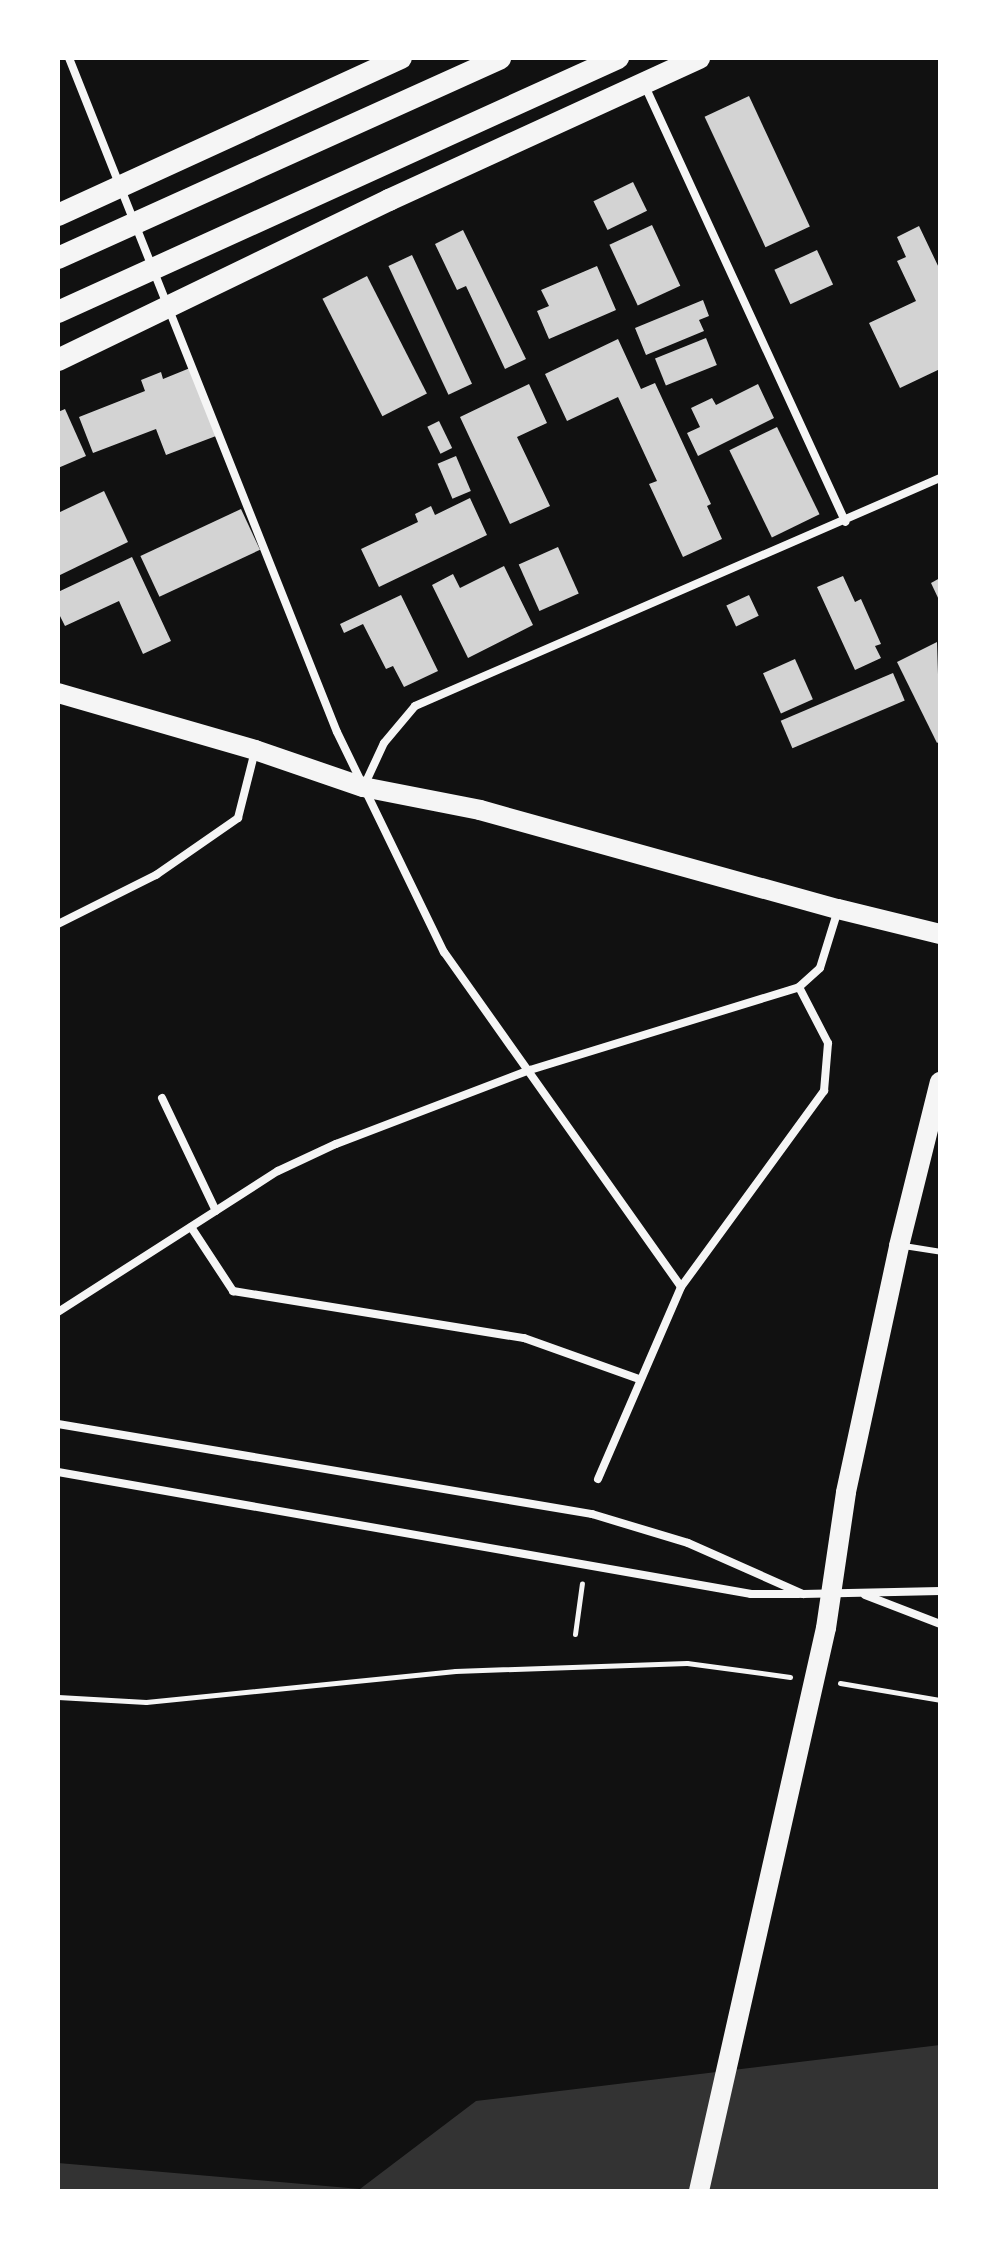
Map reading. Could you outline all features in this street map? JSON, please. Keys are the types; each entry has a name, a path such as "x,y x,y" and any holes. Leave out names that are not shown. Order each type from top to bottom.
{"highway":[{"path":"58,215 401,58"},
{"path":"58,258 500,58"},
{"path":"58,312 618,58"},
{"path":"58,360 170,309 389,200 699,58"}],"main road":[{"path":"58,693 255,750 363,787 480,810 838,909 940,934"},
{"path":"699,2191 826,1628 846,1492 899,1246 940,1082"}],"street":[{"path":"69,58 337,732 444,952 681,1287"},
{"path":"643,83 845,522"},
{"path":"363,787 384,743 415,706 845,522 940,478"},
{"path":"58,924 156,875 238,818 255,750"},
{"path":"58,1312 278,1171 336,1144 530,1070 799,987 820,968 838,909"},
{"path":"598,1479 681,1287 824,1091 828,1043 799,987"},
{"path":"162,1098 216,1211"},
{"path":"191,1227 233,1291 524,1338 639,1379"},
{"path":"58,1424 592,1514 688,1543 803,1594"},
{"path":"58,1472 751,1594 940,1591"},
{"path":"861,1593 940,1624"}],"lane":[{"path":"899,1246 940,1252"}],"path":[{"path":"58,1697 146,1702 455,1671 687,1663 804,1678"},
{"path":"833,1682 940,1700"}],"shaded area":[{"path":"940,2045 940,2191 58,2191 58,2163 360,2189 476,2101"}],"building":[{"path":"749,96 810,227 765,247 705,117"},
{"path":"633,182 647,211 607,230 593,201"},
{"path":"652,225 680,286 638,306 609,245"},
{"path":"919,226 940,270 940,369 900,388 869,323 916,301 897,261 906,257 897,237"},
{"path":"463,230 526,359 505,369 466,286 457,290 435,244"},
{"path":"817,250 833,284 790,304 774,270"},
{"path":"412,255 472,384 448,395 388,266"},
{"path":"597,266 616,310 549,339 537,311 549,306 541,290"},
{"path":"367,276 427,394 382,416 322,299"},
{"path":"703,300 709,316 699,320 704,331 646,355 635,328"},
{"path":"706,338 717,365 666,385 655,359"},
{"path":"618,339 641,389 655,383 711,504 707,506 722,539 683,557 649,484 657,481 618,397 567,421 545,374"},
{"path":"190,368 216,436 166,455 156,429 93,453 79,417 145,391 141,380 161,372 163,379"},
{"path":"529,384 547,423 517,437 550,506 510,524 460,417"},
{"path":"758,384 774,418 698,456 687,433 700,427 691,408 712,398 716,405"},
{"path":"65,409 86,456 58,468 58,412"},
{"path":"439,421 452,448 440,454 427,427"},
{"path":"777,427 820,514 772,537 729,450"},
{"path":"456,456 471,491 452,499 438,464"},
{"path":"104,491 128,542 58,576 58,513"},
{"path":"470,498 487,535 379,587 361,549 418,522 415,514 431,506 435,515"},
{"path":"241,509 260,550 159,597 140,556"},
{"path":"558,547 579,594 539,611 519,564"},
{"path":"132,557 171,641 143,654 119,601 65,626 58,612 58,592"},
{"path":"504,566 533,625 468,658 432,585 453,574 460,588"},
{"path":"843,576 855,602 861,599 881,644 875,646 881,658 855,670 817,587"},
{"path":"940,578 940,602 931,583"},
{"path":"401,595 438,671 404,687 393,666 386,669 363,624 344,633 340,624"},
{"path":"749,595 759,616 736,626 726,606"},
{"path":"937,642 940,741 937,743 897,662"},
{"path":"795,659 813,699 781,713 763,673"},
{"path":"893,673 905,701 792,748 781,721"}]}
